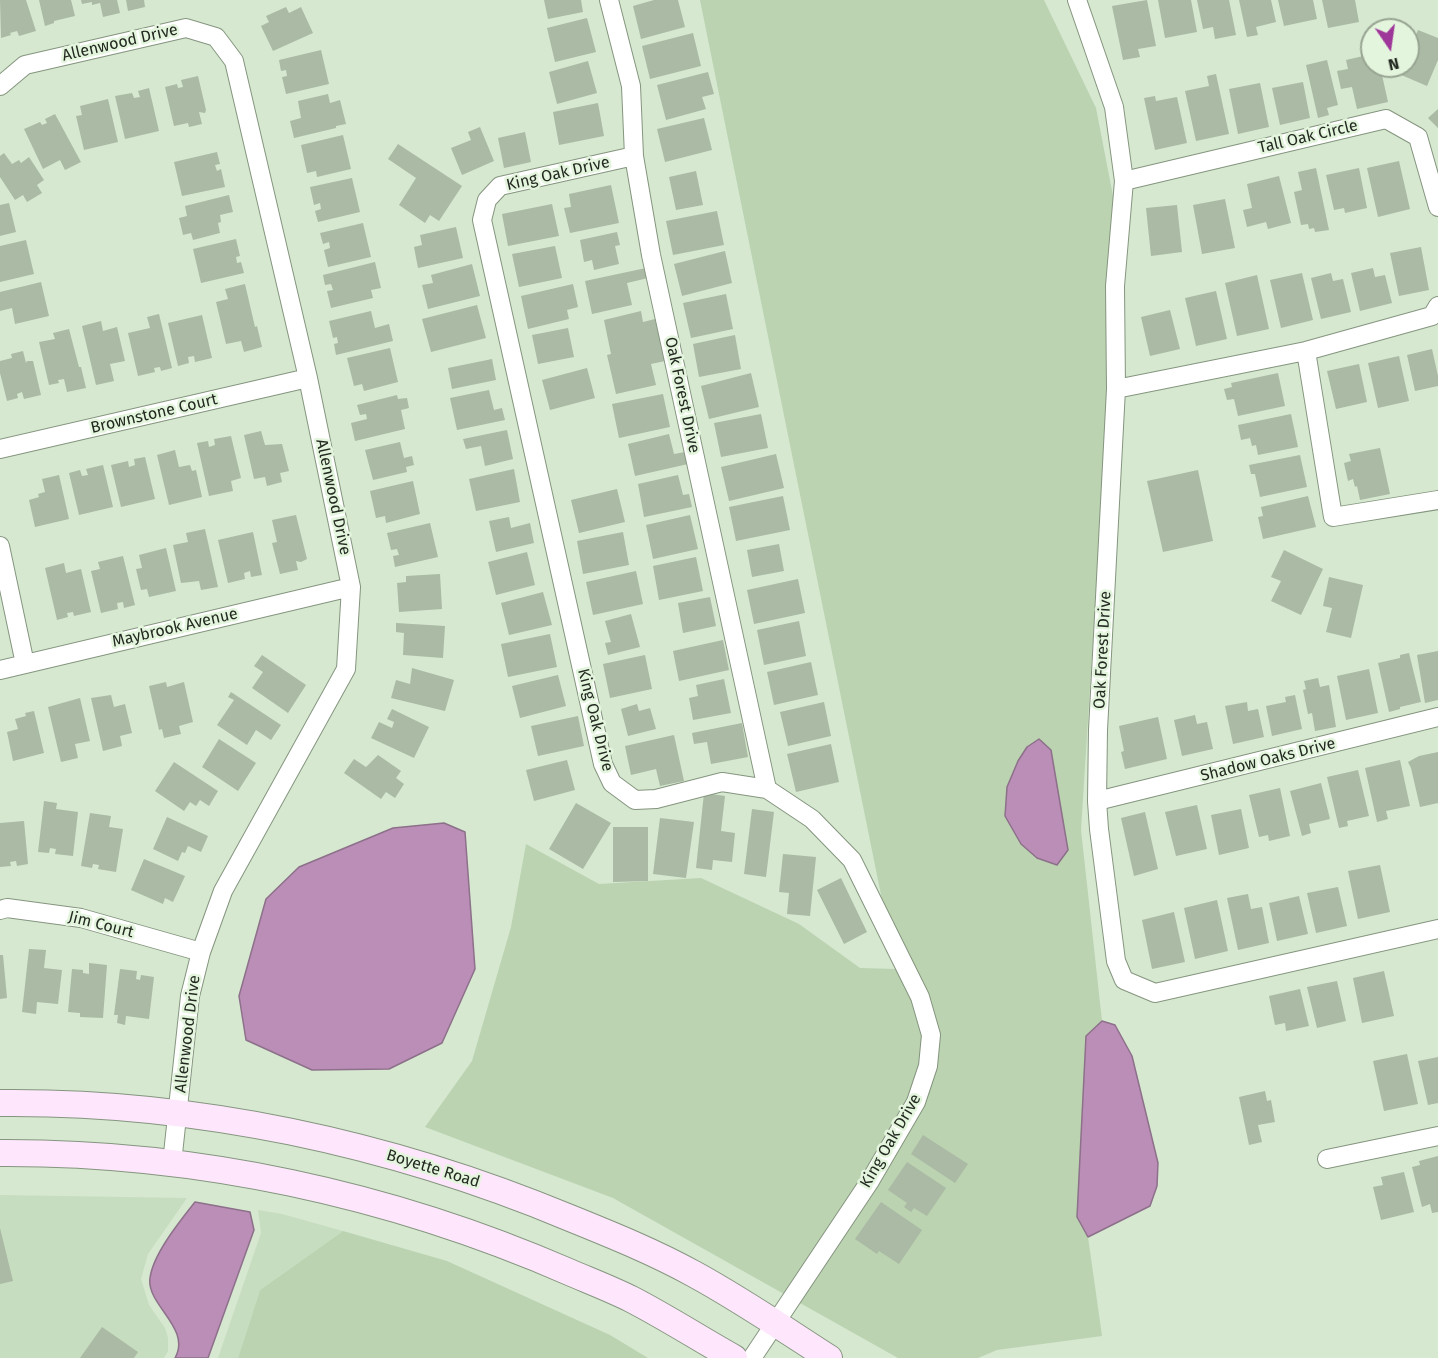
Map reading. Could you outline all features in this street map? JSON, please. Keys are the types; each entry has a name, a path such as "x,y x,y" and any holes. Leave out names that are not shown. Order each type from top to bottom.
{"main road":[{"name":"Boyette Road","path":"0,1103 82,1105 178,1113 249,1123 413,1161 498,1189 614,1236 683,1269 829,1358"},
{"path":"0,1153 77,1155 172,1163 267,1177 371,1201 450,1225 524,1252 631,1299 734,1358"}],"street":[{"name":"Oak Forest Drive","path":"609,0 631,86 634,156 651,255 767,789"},
{"name":"Oak Forest Drive","path":"1077,0 1114,106 1124,181 1116,286 1116,389 1098,730 1097,801 1116,961 1124,980 1155,993 1438,929"},
{"name":"Allenwood Drive","path":"0,86 25,65 186,28 216,37 234,61 308,378 351,586 346,669 224,891 201,952 190,996 172,1163"},
{"name":"Tall Oak Circle","path":"1124,181 1386,119 1418,137 1438,207"},
{"name":"King Oak Drive","path":"634,156 500,186 487,200 483,220 603,764 612,783 635,800 656,799 722,782 767,789 812,819 852,860 920,997 931,1035 928,1066 916,1102 870,1180 752,1358"},
{"path":"1116,389 1306,351 1432,316 1438,306"},
{"path":"1306,351 1333,517 1438,500"},
{"name":"Brownstone Court","path":"0,449 308,378"},
{"path":"0,546 25,664"},
{"name":"Maybrook Avenue","path":"0,670 351,586"},
{"name":"Shadow Oaks Drive","path":"1097,801 1438,717"},
{"name":"Jim Court","path":"0,910 8,908 81,918 201,952"},
{"path":"1327,1159 1438,1136"}],"shaded area":[{"path":"700,0 1044,0 1096,108 1119,227 1081,830 1102,1021 1086,1036 1077,1217 1088,1237 1102,1336 997,1350 978,1358 898,1358 613,1198 425,1127 472,1061 511,927 526,844 599,884 701,878 799,924 860,968 896,969"},
{"path":"1039,739 1051,750 1068,850 1057,865 1037,858 1021,844 1005,816 1007,787 1018,761 1027,747"},
{"path":"444,823 465,832 475,969 442,1043 389,1069 312,1070 246,1040 239,996 266,899 299,867 393,828"},
{"path":"1102,1021 1115,1025 1132,1056 1158,1163 1157,1186 1150,1206 1088,1237 1077,1217 1086,1036"},
{"path":"0,1195 187,1198 148,1254 141,1279 149,1305 165,1328 168,1338 168,1351 164,1358 0,1358"},
{"path":"195,1202 250,1212 254,1230 208,1358 175,1358 179,1347 178,1337 155,1298 150,1278 162,1248"},
{"path":"258,1210 282,1214 343,1231 260,1290 238,1358 218,1358 261,1233"},
{"path":"343,1231 447,1261 610,1335 648,1358 238,1358 260,1290"}],"building":[{"path":"0,0 26,0 36,31 19,36 17,31 1,38"},
{"path":"39,0 71,0 75,16 54,21 45,26"},
{"path":"81,0 117,0 120,13 103,17 100,3 82,4"},
{"path":"126,0 144,0 145,7 128,11"},
{"path":"544,0 581,0 583,12 548,19"},
{"path":"654,0 678,0 685,27 641,39 633,6"},
{"path":"1147,0 1156,46 1138,49 1140,57 1123,60 1112,6"},
{"path":"1158,0 1191,0 1197,32 1165,38"},
{"path":"1197,0 1229,0 1236,35 1215,39 1213,27 1203,29"},
{"path":"1239,0 1271,0 1276,22 1256,27 1258,35 1247,37"},
{"path":"1278,0 1313,0 1317,19 1284,26"},
{"path":"1322,0 1355,0 1359,22 1328,28"},
{"path":"286,7 289,13 301,7 313,33 273,51 261,26 269,22 266,16"},
{"path":"587,18 596,52 555,62 547,28"},
{"path":"1420,31 1438,38 1438,60 1427,86 1408,78 1420,78"},
{"path":"693,33 701,66 650,79 642,46"},
{"path":"321,50 329,84 286,94 282,77 287,76 286,70 281,71 279,60"},
{"path":"1360,57 1360,78 1383,78 1388,102 1357,109 1352,87 1341,89 1337,71 1348,69 1346,60"},
{"path":"1327,60 1338,105 1327,108 1329,115 1318,118 1306,65"},
{"path":"588,61 597,93 557,104 549,72"},
{"path":"708,72 714,94 702,97 706,109 666,120 657,85"},
{"path":"1216,74 1229,134 1196,141 1185,91 1209,86 1207,76"},
{"path":"198,76 206,110 205,113 199,112 202,124 189,127 188,123 174,126 165,87 177,84 178,88 183,87 181,80"},
{"path":"1303,82 1310,118 1280,125 1272,88"},
{"path":"1260,83 1269,127 1238,134 1229,89"},
{"path":"149,88 159,131 125,139 115,96 132,93 134,98 140,97 138,91"},
{"path":"328,94 330,103 340,100 346,124 294,138 290,121 301,118 298,101"},
{"path":"1155,96 1156,101 1177,97 1187,143 1155,150 1144,98"},
{"path":"108,99 118,142 84,150 76,116 82,115 80,106"},
{"path":"598,103 604,136 559,145 553,112"},
{"path":"1438,109 1438,128 1428,118"},
{"path":"55,114 81,162 65,170 60,160 43,169 24,129 40,122 42,125 47,123 45,119"},
{"path":"704,118 712,150 665,162 657,129"},
{"path":"480,127 494,161 462,175 451,148 471,140 468,132"},
{"path":"525,132 531,162 504,168 498,138"},
{"path":"343,135 351,169 317,177 316,171 307,173 301,145"},
{"path":"398,144 462,186 439,221 430,215 425,223 399,205 416,178 388,159"},
{"path":"217,152 220,164 215,165 217,171 221,169 225,187 182,196 174,162"},
{"path":"4,153 12,164 19,160 21,163 29,157 44,180 37,185 42,193 27,202 23,195 15,200 0,177 0,156"},
{"path":"1399,161 1410,209 1378,217 1367,168"},
{"path":"1316,168 1329,230 1315,232 1314,228 1309,229 1308,224 1301,225 1294,192 1302,190 1298,172"},
{"path":"1359,168 1367,208 1345,213 1344,208 1334,210 1326,175"},
{"path":"696,171 703,205 676,210 669,177"},
{"path":"1279,176 1291,223 1268,229 1266,222 1247,227 1243,210 1252,208 1247,184"},
{"path":"352,178 360,212 318,222 315,211 321,209 320,203 314,205 310,187"},
{"path":"611,185 619,223 570,233 564,208 571,207 569,194"},
{"path":"229,195 233,212 220,215 221,222 218,223 220,233 193,240 191,233 183,235 179,218 187,216 185,206"},
{"path":"1225,199 1235,248 1202,254 1193,205"},
{"path":"9,203 16,232 0,236 0,205"},
{"path":"552,204 559,236 508,246 502,214"},
{"path":"1177,205 1182,252 1151,256 1146,208"},
{"path":"717,211 724,245 673,255 666,221"},
{"path":"363,223 371,257 328,267 324,250 330,248 329,242 323,244 320,233"},
{"path":"456,227 463,258 418,268 414,247 422,245 420,235"},
{"path":"617,232 620,245 615,246 619,264 594,270 592,260 584,262 580,240"},
{"path":"236,239 240,256 236,257 237,263 241,262 244,273 201,283 193,249"},
{"path":"26,240 34,274 0,282 0,246"},
{"path":"555,246 562,278 519,287 512,254"},
{"path":"1421,247 1429,290 1399,296 1390,253"},
{"path":"725,251 732,283 682,296 674,264"},
{"path":"375,262 381,288 371,290 373,298 331,308 327,291 333,290 331,284 325,285 323,275"},
{"path":"472,264 480,296 428,309 422,285 433,283 431,275"},
{"path":"646,268 648,278 627,283 632,305 592,314 585,281"},
{"path":"1373,268 1375,277 1385,275 1392,303 1360,311 1351,273"},
{"path":"1302,273 1313,320 1281,328 1270,280"},
{"path":"1331,273 1333,281 1343,279 1351,312 1321,319 1311,278"},
{"path":"1257,275 1269,329 1237,336 1225,283"},
{"path":"41,282 49,316 15,324 12,308 0,311 0,292"},
{"path":"245,284 262,347 244,352 241,341 226,344 216,302 228,299 225,289"},
{"path":"573,284 578,307 567,310 569,319 528,329 521,296"},
{"path":"1216,291 1227,339 1196,346 1185,298"},
{"path":"726,294 733,329 691,338 683,303"},
{"path":"477,305 486,338 431,352 422,319"},
{"path":"1170,310 1180,349 1150,356 1141,317"},
{"path":"371,311 375,328 389,324 393,341 336,355 334,344 338,343 337,337 333,338 329,321"},
{"path":"641,311 643,322 655,319 665,361 651,364 656,385 616,394 607,355 611,354 604,320"},
{"path":"159,314 172,368 161,371 160,367 154,368 155,372 138,376 128,333 150,328 147,317"},
{"path":"202,315 212,358 195,362 194,356 188,357 189,363 178,366 168,323"},
{"path":"101,321 103,331 117,327 125,361 110,364 114,381 96,385 82,326"},
{"path":"568,328 574,357 538,364 532,335"},
{"path":"69,329 86,388 67,392 64,379 58,380 59,383 49,385 39,342 55,339 53,333"},
{"path":"735,335 741,369 699,377 693,344"},
{"path":"390,348 398,382 364,391 362,384 354,386 347,358"},
{"path":"1432,349 1438,386 1415,391 1407,355"},
{"path":"23,351 26,363 33,361 41,395 24,399 22,392 17,394 18,398 7,401 0,373 0,361 12,358 11,354"},
{"path":"1399,356 1409,401 1378,408 1368,363"},
{"path":"492,359 496,380 452,389 448,368"},
{"path":"1359,364 1367,402 1336,409 1327,371"},
{"path":"587,368 595,398 550,410 542,380"},
{"path":"751,373 759,407 709,419 701,386"},
{"path":"1278,373 1285,406 1238,416 1234,399 1227,400 1224,389 1232,387 1231,383"},
{"path":"489,390 494,410 502,408 505,420 457,430 450,398"},
{"path":"663,394 670,427 619,438 612,404"},
{"path":"397,395 398,399 407,398 409,408 401,410 405,429 355,441 351,423 367,419 366,414 360,415 357,405"},
{"path":"761,414 768,448 721,457 714,423"},
{"path":"1291,414 1298,447 1258,455 1256,445 1252,446 1250,438 1241,440 1238,425"},
{"path":"507,430 513,459 485,466 481,446 466,449 463,439"},
{"path":"261,431 265,445 282,444 289,471 280,473 282,482 267,486 265,477 254,479 244,435"},
{"path":"669,434 674,454 685,452 688,464 635,476 628,444"},
{"path":"231,436 241,478 231,481 233,491 209,496 197,443 208,441 209,447 215,445 214,439"},
{"path":"400,442 404,458 412,456 414,465 406,467 407,472 373,480 365,450"},
{"path":"1380,448 1390,494 1360,500 1353,479 1348,481 1344,463 1351,461 1349,454"},
{"path":"175,450 179,467 190,465 192,471 196,470 202,497 169,505 157,455"},
{"path":"776,454 784,488 729,501 721,467"},
{"path":"1300,455 1307,487 1260,497 1255,474 1251,474 1249,465"},
{"path":"145,457 155,499 121,507 111,465 128,461 129,467 135,465 134,459"},
{"path":"103,465 113,507 79,515 69,473 80,470 82,476 88,475 86,469"},
{"path":"514,469 520,502 476,511 469,479"},
{"path":"1198,470 1213,541 1163,552 1147,481"},
{"path":"59,475 69,519 35,527 29,500 45,492 42,479"},
{"path":"678,475 683,495 689,494 692,507 644,517 638,484"},
{"path":"413,481 420,514 386,523 385,516 376,518 370,491"},
{"path":"617,489 625,522 579,533 571,500"},
{"path":"783,496 790,530 736,541 729,507"},
{"path":"1308,496 1316,527 1263,539 1258,517 1263,516 1261,507"},
{"path":"296,515 307,559 301,562 296,561 298,570 280,574 272,543 277,542 272,520"},
{"path":"690,515 698,549 653,559 646,525"},
{"path":"509,517 511,528 530,523 534,543 496,552 489,521"},
{"path":"430,523 438,557 395,567 393,556 399,555 397,549 391,550 387,533"},
{"path":"205,529 218,587 201,590 199,581 181,583 173,545 188,542 186,533"},
{"path":"253,532 262,575 251,577 250,571 244,573 245,579 228,583 218,540"},
{"path":"623,532 629,565 583,574 577,541"},
{"path":"779,544 784,571 752,577 747,550"},
{"path":"166,548 176,591 149,597 147,589 141,590 136,569 142,568 139,555"},
{"path":"1284,550 1323,569 1301,615 1271,601 1281,581 1271,577"},
{"path":"527,552 535,585 496,595 488,562"},
{"path":"123,556 135,605 124,608 123,602 117,603 118,609 101,613 91,571 100,569 98,562"},
{"path":"696,557 703,591 659,600 653,566"},
{"path":"64,563 66,573 81,569 91,612 74,616 73,612 67,613 68,617 57,620 45,568"},
{"path":"636,571 643,604 593,615 586,582"},
{"path":"440,574 442,609 399,612 397,583 406,582 406,576"},
{"path":"1329,577 1363,585 1351,638 1326,632 1332,608 1323,606"},
{"path":"798,579 805,613 754,624 747,590"},
{"path":"543,592 552,625 509,635 501,603"},
{"path":"710,597 716,626 683,633 678,603"},
{"path":"631,614 640,647 608,655 605,643 611,642 605,621"},
{"path":"799,621 806,656 764,665 757,630"},
{"path":"396,623 445,626 443,658 403,655 404,633 396,632"},
{"path":"550,634 557,667 508,677 501,644"},
{"path":"723,640 729,670 679,681 673,651"},
{"path":"1438,651 1438,700 1425,703 1417,655"},
{"path":"1409,653 1421,702 1389,712 1378,663 1400,658 1400,655"},
{"path":"262,655 306,685 288,713 252,688 263,672 254,666"},
{"path":"645,655 652,689 610,698 603,664"},
{"path":"811,662 818,695 774,705 767,672"},
{"path":"412,668 454,680 445,711 391,698 396,680 410,684"},
{"path":"1369,669 1378,713 1346,720 1337,676"},
{"path":"558,675 566,706 520,718 512,686"},
{"path":"1318,678 1320,687 1329,685 1336,727 1315,731 1312,713 1308,714 1303,690 1306,689 1304,681"},
{"path":"724,679 731,713 693,720 689,698 698,696 696,685"},
{"path":"166,682 167,687 184,682 193,722 179,726 181,734 164,738 162,729 159,730 149,686"},
{"path":"231,692 281,725 271,740 256,730 247,745 217,725 234,700 228,697"},
{"path":"111,695 114,707 125,704 132,733 120,736 122,746 103,751 91,698"},
{"path":"1295,695 1302,729 1272,736 1266,706 1286,702 1285,697"},
{"path":"80,698 90,741 75,744 78,758 61,762 48,707"},
{"path":"824,702 831,736 788,746 780,712"},
{"path":"1247,702 1248,711 1258,709 1264,737 1233,744 1225,706"},
{"path":"637,704 639,711 650,708 656,729 628,736 621,709"},
{"path":"392,709 429,727 414,758 371,738 379,722 392,728 394,722 387,719"},
{"path":"34,711 44,753 13,761 7,732 18,729 15,719"},
{"path":"1195,715 1197,724 1207,722 1213,749 1182,756 1174,720"},
{"path":"578,716 584,746 538,756 531,726"},
{"path":"1158,717 1167,759 1125,769 1119,726"},
{"path":"742,723 748,757 711,764 707,742 694,744 692,733"},
{"path":"674,735 684,781 660,786 656,769 631,775 625,746"},
{"path":"219,739 256,763 238,791 202,767"},
{"path":"831,744 839,782 796,792 787,754"},
{"path":"1438,752 1438,803 1420,807 1408,762 1419,756"},
{"path":"378,755 401,771 396,778 404,784 395,798 386,792 381,799 344,773 354,759 366,767"},
{"path":"567,760 575,790 534,801 526,770"},
{"path":"1400,760 1410,806 1386,811 1388,819 1377,822 1365,768"},
{"path":"174,762 218,791 209,806 200,800 196,806 190,802 184,811 155,791"},
{"path":"1358,770 1369,816 1347,821 1348,826 1339,828 1327,777"},
{"path":"1321,783 1330,819 1309,824 1311,833 1302,836 1290,791"},
{"path":"1280,788 1290,836 1269,841 1268,835 1259,837 1249,795"},
{"path":"704,793 725,796 721,831 735,833 732,862 713,860 712,870 696,868"},
{"path":"44,801 57,803 56,809 78,812 73,856 55,854 56,849 50,848 49,853 38,852"},
{"path":"576,803 611,823 583,869 549,849"},
{"path":"1197,805 1207,849 1176,856 1165,812"},
{"path":"752,809 774,812 766,877 744,874"},
{"path":"1241,809 1249,848 1219,855 1211,815"},
{"path":"1145,812 1158,869 1134,876 1121,818"},
{"path":"90,813 111,816 109,827 123,829 116,872 98,869 99,865 93,864 92,868 81,866"},
{"path":"167,817 208,836 201,852 188,846 178,861 153,849"},
{"path":"660,818 694,822 686,878 653,874"},
{"path":"24,821 28,864 17,866 16,861 10,862 11,866 0,867 0,823"},
{"path":"613,827 648,827 648,881 613,882"},
{"path":"783,854 816,857 810,916 787,914 789,893 779,892"},
{"path":"144,859 185,876 173,902 165,898 163,904 131,890"},
{"path":"1380,865 1390,912 1358,919 1348,871"},
{"path":"841,878 867,932 844,944 817,890"},
{"path":"1338,887 1347,926 1316,933 1307,893"},
{"path":"1248,894 1251,909 1262,907 1269,943 1238,950 1227,898"},
{"path":"1299,896 1308,934 1277,941 1269,903"},
{"path":"1217,900 1228,951 1195,959 1184,908"},
{"path":"1174,912 1185,962 1152,969 1142,920"},
{"path":"29,949 46,950 44,968 62,970 58,1004 37,1002 36,1014 22,1012"},
{"path":"0,955 3,955 7,998 0,999"},
{"path":"89,963 107,965 103,1018 80,1017 80,1013 68,1012 72,969 83,970 83,973 89,974"},
{"path":"120,969 137,971 136,979 140,980 141,975 154,977 149,1019 126,1016 125,1025 117,1023 118,1015 114,1015"},
{"path":"1384,971 1394,1016 1362,1023 1353,978"},
{"path":"1337,981 1346,1021 1317,1028 1307,987"},
{"path":"1300,989 1309,1026 1286,1031 1285,1023 1275,1025 1269,996"},
{"path":"1407,1054 1418,1104 1384,1111 1373,1061"},
{"path":"1438,1057 1438,1103 1428,1105 1418,1061"},
{"path":"1265,1091 1267,1101 1271,1100 1275,1122 1258,1125 1262,1142 1249,1145 1239,1097"},
{"path":"923,1135 968,1164 955,1183 911,1154"},
{"path":"1438,1156 1438,1212 1432,1213 1430,1204 1422,1207 1412,1167 1420,1165 1419,1161"},
{"path":"907,1162 946,1188 927,1216 914,1208 911,1212 904,1207 907,1203 888,1190"},
{"path":"1404,1172 1414,1212 1381,1220 1373,1187 1383,1185 1381,1177"},
{"path":"881,1202 922,1230 899,1264 879,1251 877,1254 855,1239"},
{"path":"0,1228 13,1281 0,1284"},
{"path":"102,1327 138,1352 134,1358 80,1358"}]}
